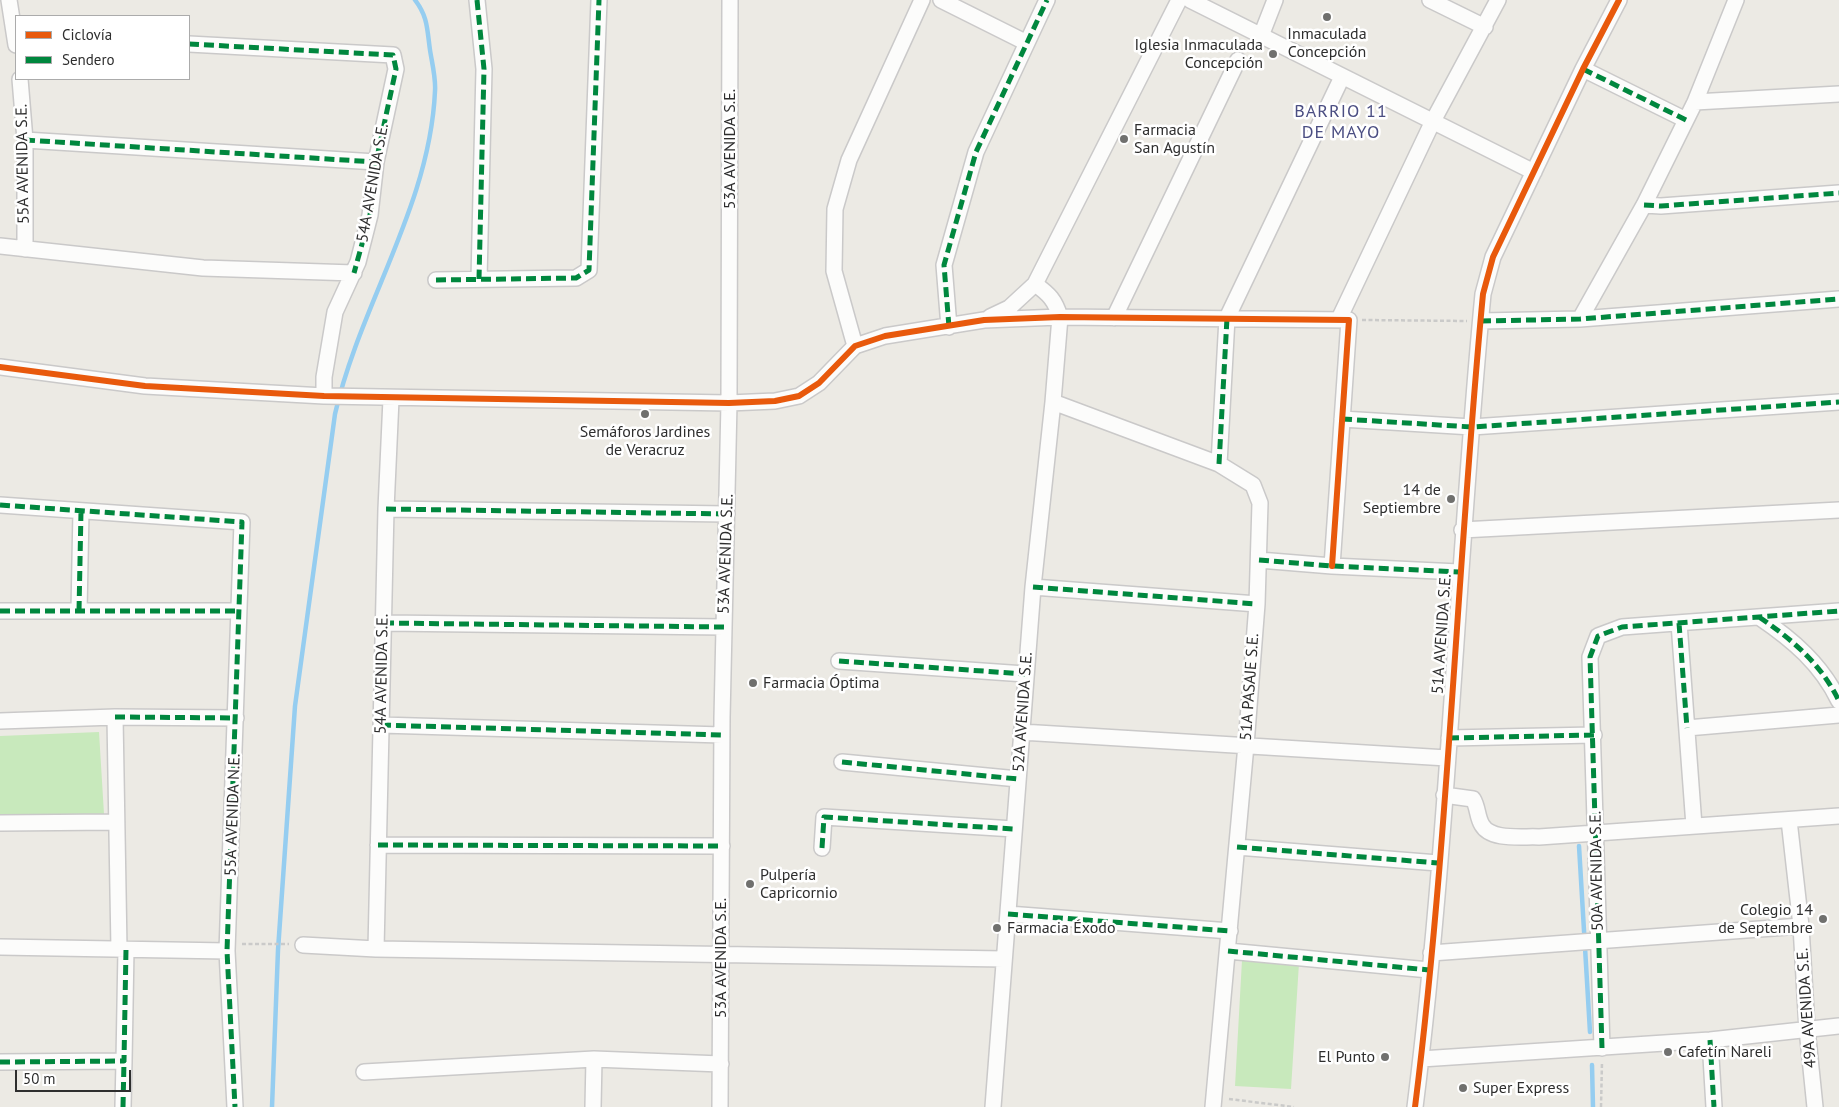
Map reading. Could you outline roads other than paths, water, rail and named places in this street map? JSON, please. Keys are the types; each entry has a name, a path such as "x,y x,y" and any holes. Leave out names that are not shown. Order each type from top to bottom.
{"street":[{"path":"9,0 15,33"},
{"path":"477,0 484,69 479,279"},
{"path":"436,280 576,278 589,270 599,0"},
{"name":"53A AVENIDA S.E.","path":"720,1107 722,735 729,402 730,0"},
{"path":"855,346 834,271 835,209 849,160 922,0"},
{"path":"942,0 1027,42"},
{"path":"949,327 944,265 976,152 1047,0"},
{"path":"984,320 1009,308 1035,284 1179,0"},
{"path":"1190,0 1534,172"},
{"path":"1261,36 1275,0"},
{"path":"1430,0 1485,27"},
{"path":"1332,566 1342,419 1344,320 1433,121 1498,0"},
{"name":"51A AVENIDA S.E.","path":"1415,1107 1421,1059 1449,738 1462,530 1484,294 1493,257 1583,69 1619,0"},
{"path":"1580,319 1644,205 1695,102 1736,0"},
{"name":"54A AVENIDA S.E.","path":"190,44 393,55 396,69 376,162 370,215 354,273 335,312 324,377 334,397"},
{"path":"1114,318 1238,60"},
{"path":"1583,69 1686,120"},
{"path":"1219,464 1227,318 1342,77"},
{"name":"55A AVENIDA S.E.","path":"20,80 25,140 25,249"},
{"path":"1695,102 1839,94"},
{"path":"25,140 376,162"},
{"path":"1644,205 1661,206 1839,193"},
{"path":"0,246 203,268 354,273"},
{"path":"1035,284 1049,294 1056,304 1060,317"},
{"path":"1481,321 1580,319 1839,299"},
{"path":"0,367 145,386 334,397 775,401 799,396 819,383 855,346 885,336 984,320 1060,317 1344,320"},
{"name":"52A AVENIDA S.E.","path":"993,1107 1033,587 1060,317"},
{"name":"54A AVENIDA S.E.","path":"376,949 386,509 391,399"},
{"name":"51A PASAJE S.E.","path":"1053,402 1219,464 1253,485 1260,503 1257,604 1246,745 1213,1102"},
{"path":"1342,419 1472,427 1839,402"},
{"path":"0,505 81,512 79,611"},
{"path":"386,509 727,514"},
{"path":"1462,530 1839,510"},
{"name":"55A AVENIDA N.E.","path":"81,512 242,522 228,947 235,1107"},
{"path":"1259,560 1332,566 1460,572"},
{"path":"1033,587 1257,604"},
{"path":"0,611 238,611"},
{"path":"1694,826 1679,623 1839,612"},
{"path":"1759,617 1787,636 1811,659 1831,685 1839,701"},
{"path":"384,623 724,627"},
{"name":"50A AVENIDA S.E.","path":"1602,1048 1590,941 1596,833 1590,656 1598,636 1622,627 1679,623"},
{"path":"840,662 1026,674"},
{"path":"1687,728 1839,716"},
{"path":"116,717 115,822 122,949 123,1107"},
{"path":"0,721 116,717 236,718"},
{"path":"381,725 722,735"},
{"path":"1021,732 1447,758"},
{"path":"1449,738 1594,735"},
{"path":"842,762 1018,779"},
{"path":"1444,795 1473,799 1477,806 1480,823 1486,831 1496,835 1539,837 1839,816"},
{"path":"822,848 824,817 1014,829"},
{"name":"49A AVENIDA S.E.","path":"1789,820 1801,926 1807,1029 1815,1107"},
{"path":"0,823 115,822"},
{"path":"378,845 722,846"},
{"path":"1237,847 1438,863"},
{"path":"1008,914 1230,931"},
{"path":"1430,953 1801,926"},
{"path":"296,945 376,949 1004,959"},
{"path":"0,947 122,949 228,947"},
{"path":"1228,951 1429,970"},
{"path":"1421,1059 1710,1040 1839,1026"},
{"path":"1710,1040 1714,1107"},
{"path":"364,1072 594,1059 721,1064"},
{"path":"593,1107 594,1059"},
{"path":"0,1062 124,1061"}],"waterway":[{"path":"272,1107 278,950 295,706 335,414 346,373 360,333 408,215 421,175 430,133 435,91 434,76 426,23 415,0"},
{"path":"1579,846 1590,1032"},
{"path":"1592,1065 1593,1107"}],"place":[{"name":"Inmaculada Concepción","path":"1327,17"},
{"name":"Iglesia Inmaculada Concepción","path":"1273,54"},
{"name":"Farmacia San Agustín","path":"1124,139"},
{"name":"Semáforos Jardines de Veracruz","path":"645,414"},
{"name":"14 de Septiembre","path":"1451,499"},
{"name":"Farmacia Óptima","path":"753,683"},
{"name":"Pulpería Capricornio","path":"750,884"},
{"name":"Colegio 14 de Septembre","path":"1823,919"},
{"name":"Farmacia Éxodo","path":"997,928"},
{"name":"Cafetín Nareli","path":"1668,1052"},
{"name":"El Punto","path":"1385,1057"},
{"name":"Super Express","path":"1463,1088"}],"district":[{"name":"BARRIO 11 DE MAYO","path":"1341,122"}]}
